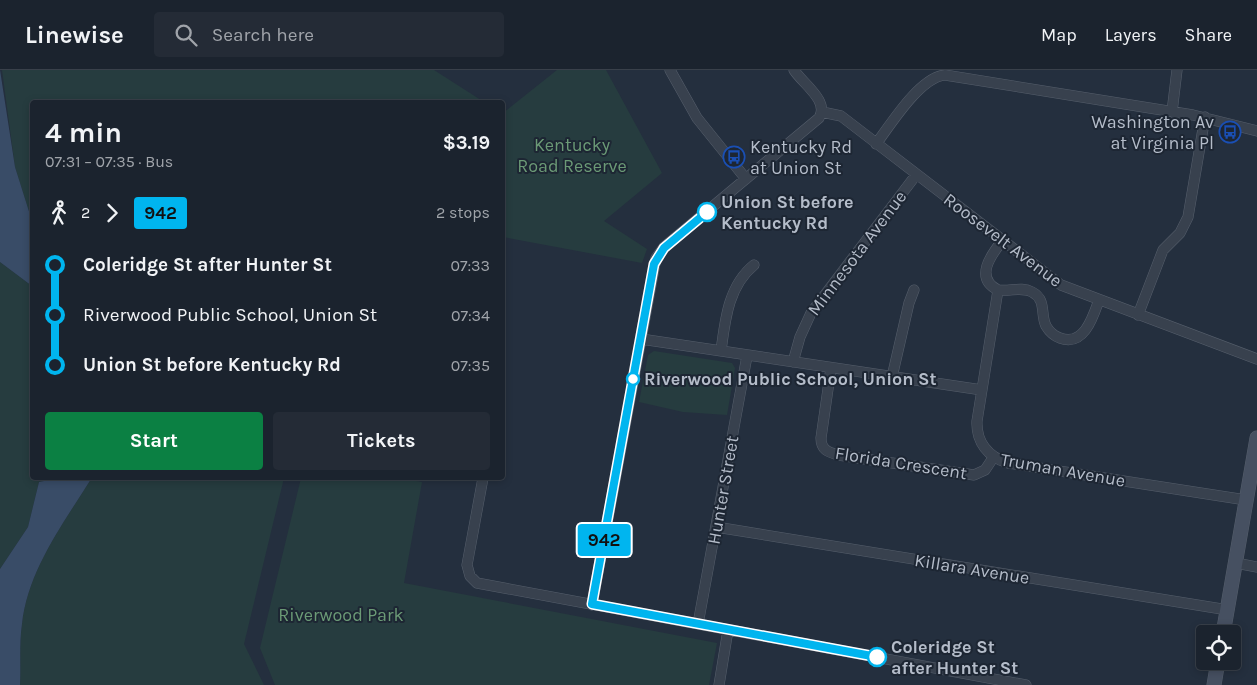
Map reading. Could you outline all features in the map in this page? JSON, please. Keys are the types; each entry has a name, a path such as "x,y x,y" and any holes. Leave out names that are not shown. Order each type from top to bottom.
{"main road":[{"path":"1225,625 1257,438"},
{"path":"1214,685 1216,670"}],"street":[{"path":"670,70 677,75 697,118 746,179"},
{"path":"592,604 654,264 660,253 814,123 822,112 820,101 794,70"},
{"path":"1172,112 1177,70"},
{"path":"876,144 926,82 945,74 1205,117 1257,131"},
{"name":"Roosevelt Avenue","path":"822,112 841,116 1062,285 1257,359"},
{"path":"1138,315 1163,250 1180,233 1186,222 1205,117"},
{"path":"889,127 888,143 898,160"},
{"name":"Minnesota Avenue","path":"793,362 800,337 811,313 916,175"},
{"path":"1002,241 991,256 986,268 987,279 998,290 1021,288 1032,292 1042,302 1047,328 1055,336 1067,340 1080,336 1086,331 1099,300"},
{"path":"721,351 730,304 742,277 754,265"},
{"path":"892,377 909,303 914,290"},
{"name":"Truman Avenue","path":"998,290 982,390 978,433 982,445 994,458 1008,463 1246,500"},
{"path":"641,339 982,390"},
{"name":"Hunter Street","path":"698,624 747,356"},
{"name":"Florida Crescent","path":"831,368 820,438 822,447 826,451 838,455 974,475 985,470 994,458"},
{"path":"482,480 468,557 470,576 473,580 484,585 1026,685"},
{"name":"Killara Avenue","path":"716,527 1228,610"},
{"path":"1236,563 1257,566"},
{"path":"719,685 728,630"}],"green space":[{"path":"2,70 434,70 481,100 30,100 30,215 15,167"},
{"name":"Kentucky Road Reserve","path":"557,70 606,70 662,173 604,221 647,249 642,263 505,237 505,111"},
{"path":"0,262 30,284 30,480 49,480 39,482 28,527 0,569"},
{"path":"654,351 732,363 735,368 727,415 683,412 639,402 648,355"},
{"path":"90,480 284,480 244,644 264,685 20,685 21,632 26,604 39,566 58,530"},
{"name":"Riverwood Park","path":"301,480 412,480 422,482 404,583 717,643 709,685 275,685 260,648"}],"water":[{"path":"0,70 15,167 30,215 30,284 0,262"},
{"path":"49,480 90,480 58,530 31,585 21,632 20,685 0,685 0,569 28,527 39,482"}],"bus line":[{"name":"942","path":"707,212 664,248 654,264 592,604 877,657"}],"place":[{"name":"Washington Av at Virginia Pl","path":"1230,132"},
{"name":"Kentucky Rd at Union St","path":"734,157"},
{"name":"Union St before Kentucky Rd","path":"707,212"},
{"name":"Riverwood Public School, Union St","path":"633,379"},
{"name":"Coleridge St after Hunter St","path":"877,657"}]}
